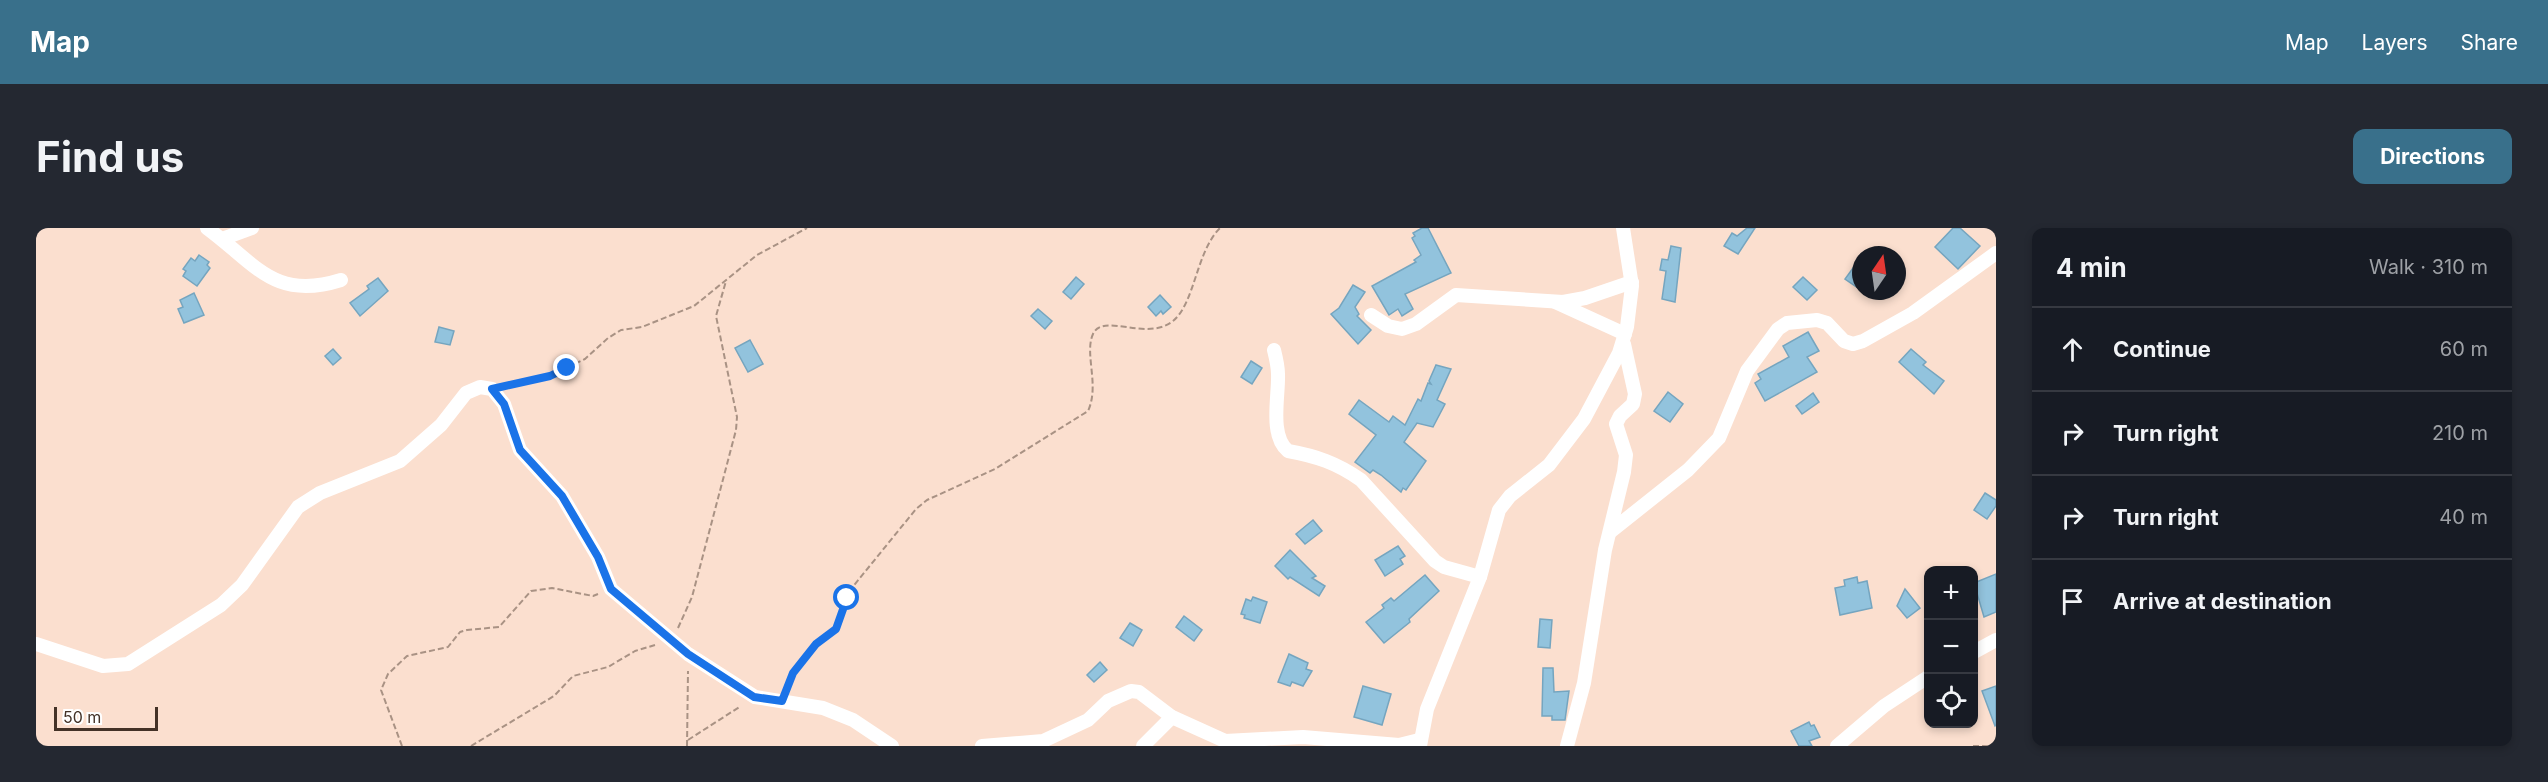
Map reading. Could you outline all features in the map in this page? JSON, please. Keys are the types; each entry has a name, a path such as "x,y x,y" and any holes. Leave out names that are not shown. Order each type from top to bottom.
{"street":[{"path":"207,228 262,273 284,284 301,288 318,287 341,280"},
{"path":"222,239 252,228"},
{"path":"1567,746 1588,666 1610,532 1626,462 1616,424 1634,400 1624,338 1632,282 1623,228"},
{"path":"1610,532 1688,470 1719,438 1747,371 1778,329 1787,323 1817,320 1827,323 1844,342 1853,344 1863,341 1913,313 1996,253"},
{"path":"1371,315 1388,326 1402,329 1416,324 1456,295 1553,301 1585,298 1632,282"},
{"path":"1553,301 1624,338"},
{"path":"982,746 1043,741 1088,720 1108,701 1131,691 1139,692 1172,717 1213,737 1234,742 1303,737 1388,745 1420,743 1427,709 1480,577 1499,510 1510,496 1549,465 1584,419 1624,338"},
{"path":"1274,350 1278,370 1277,428 1282,446 1288,451 1331,461 1349,472 1361,480 1435,561 1444,567 1480,577"},
{"path":"36,644 103,666 128,664 228,598 258,565 292,512 298,507 320,493 400,461 441,425 466,393 480,387 492,389 504,404 520,450 562,496 598,557 611,589 688,654 754,697 823,708 853,720 892,746"},
{"path":"1978,650 1996,640"},
{"path":"1837,746 1884,706 1924,680"},
{"path":"1143,746 1172,717"}],"path":[{"path":"492,389 550,376 585,359 608,338 621,330 642,327 694,306 757,255 807,228"},
{"path":"782,701 793,673 816,644 836,629 851,589 916,508 927,500 994,469 1088,411 1094,390 1091,342 1093,333 1099,327 1107,324 1158,330 1173,321 1181,312 1206,247 1220,228"},
{"path":"471,746 554,696 573,676 608,667 635,651 672,641 692,597 736,430 737,417 716,316 726,281"},
{"path":"402,746 381,690 388,674 407,656 448,647 460,632 499,627 531,591 552,588 593,596 611,589"},
{"path":"687,746 688,654"},
{"path":"688,740 754,697"},
{"path":"1973,746 1996,746"}],"building":[{"path":"1422,228 1428,228 1451,273 1405,294 1413,309 1402,316 1398,309 1389,315 1372,286 1416,262 1414,260 1421,255 1412,238 1415,236 1413,233"},
{"path":"1747,228 1755,228 1738,254 1724,246 1732,233 1737,236"},
{"path":"1953,228 1960,228 1980,246 1958,269 1935,247"},
{"path":"1671,246 1681,248 1675,302 1662,299 1666,271 1660,270 1662,259 1668,260"},
{"path":"199,255 209,262 207,265 210,268 197,286 183,276 186,271 183,269 191,258 195,261"},
{"path":"1852,269 1852,284 1845,279"},
{"path":"1076,277 1084,284 1071,299 1063,292"},
{"path":"1803,277 1817,290 1807,300 1793,287"},
{"path":"378,278 388,291 360,316 350,303 369,289 367,286"},
{"path":"1353,285 1365,292 1355,307 1359,314 1357,316 1371,330 1358,344 1331,314 1339,308"},
{"path":"194,293 204,315 184,323 178,309 183,307 180,300"},
{"path":"1160,295 1171,307 1163,314 1161,311 1156,316 1148,307"},
{"path":"1038,309 1052,321 1045,329 1031,316"},
{"path":"439,327 454,331 450,345 435,342"},
{"path":"1808,332 1819,351 1807,357 1817,372 1765,401 1755,383 1761,379 1758,374 1789,357 1783,346"},
{"path":"750,340 763,364 748,372 735,348"},
{"path":"333,349 341,358 333,365 325,356"},
{"path":"1911,349 1926,362 1923,365 1944,381 1934,394 1899,362"},
{"path":"1251,361 1262,368 1252,384 1241,377"},
{"path":"1436,365 1451,369 1437,400 1445,404 1433,427 1417,423 1404,442 1426,461 1406,490 1403,488 1401,492 1381,475 1373,470 1370,473 1355,462 1376,435 1349,414 1359,400 1389,422 1393,416 1405,425 1418,399 1421,401 1428,383 1431,384 1429,381"},
{"path":"1668,392 1683,404 1670,422 1654,411"},
{"path":"1813,393 1819,402 1802,414 1796,406"},
{"path":"1985,493 1996,500 1996,506 1987,519 1974,510"},
{"path":"1313,520 1322,531 1305,544 1296,534"},
{"path":"1398,546 1405,556 1400,559 1403,564 1385,576 1375,560"},
{"path":"1290,550 1316,576 1312,578 1325,586 1319,596 1290,577 1288,579 1275,566"},
{"path":"1996,574 1996,612 1984,617 1978,597 1978,581"},
{"path":"1425,575 1439,591 1409,619 1410,622 1384,643 1366,622 1384,608 1382,605 1391,598 1394,601"},
{"path":"1857,577 1858,583 1867,581 1872,608 1840,615 1835,588 1845,586 1844,580"},
{"path":"1905,589 1920,608 1907,618 1897,606"},
{"path":"1253,597 1267,602 1260,623 1244,618 1245,615 1241,614 1246,599 1251,601"},
{"path":"1184,616 1202,630 1194,641 1176,627"},
{"path":"1540,619 1552,620 1550,648 1538,647"},
{"path":"1130,623 1142,630 1133,646 1120,638"},
{"path":"1289,654 1308,663 1306,669 1312,671 1303,686 1292,682 1290,686 1278,682"},
{"path":"1100,662 1107,670 1094,682 1087,675"},
{"path":"1543,668 1553,668 1554,692 1569,691 1565,720 1552,720 1552,716 1542,716"},
{"path":"1363,686 1391,694 1382,725 1354,717"},
{"path":"1996,686 1996,725 1995,726 1982,691"},
{"path":"1809,722 1811,726 1814,725 1820,737 1809,741 1812,746 1799,746 1791,731"}],"route":[{"path":"567,368 550,376 492,389 504,404 520,450 562,496 598,557 611,589 672,641 754,697 782,701 793,673 816,644 836,629 847,598"}]}
